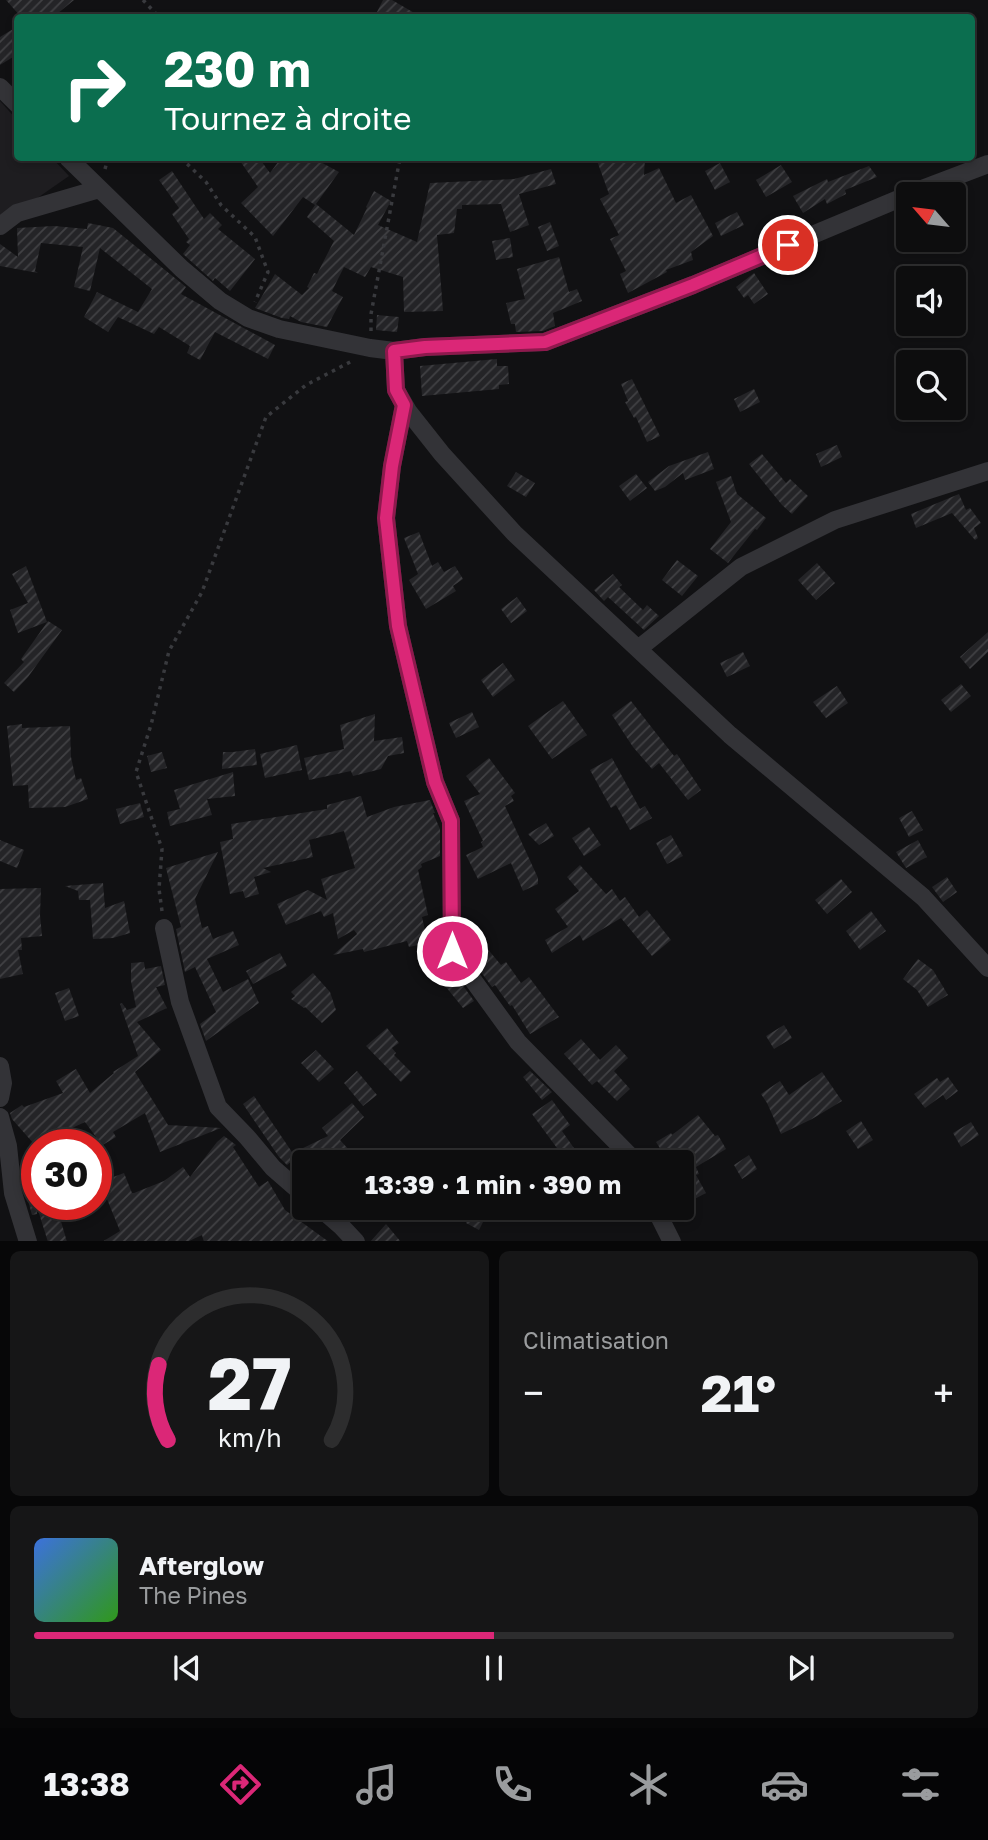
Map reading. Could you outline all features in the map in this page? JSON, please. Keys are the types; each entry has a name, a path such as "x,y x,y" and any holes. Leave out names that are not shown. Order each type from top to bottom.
{"street":[{"path":"0,88 14,101"},
{"path":"71,161 191,277 220,301 248,318 279,329 394,351 425,347 545,342 693,285 896,199"},
{"path":"941,182 988,164"},
{"path":"0,226 17,213 99,189"},
{"path":"394,351 396,390 404,405 442,454 514,533 730,735 923,897 988,968"},
{"path":"404,405 392,466 386,518 398,626 435,782 451,821 452,951 518,1042 624,1150"},
{"path":"638,649 741,567 835,520 988,471"},
{"path":"164,928 180,1002 218,1107 273,1168 292,1185"},
{"path":"0,1066 3,1083 0,1098"},
{"path":"0,1117 8,1146 13,1193 28,1241"},
{"path":"334,1220 356,1241"},
{"path":"661,1220 672,1241"}],"path":[{"path":"143,0 156,14"},
{"path":"184,161 206,182 221,205 255,237 268,272 248,318"},
{"path":"164,928 159,889 162,849 136,772 151,725 169,651 202,593 266,417 306,385 370,348 371,314 399,161"}],"shaded area":[{"path":"0,101 14,117 14,161 55,161 69,176 0,224"}],"building":[{"path":"6,0 74,0 57,14 18,14"},
{"path":"383,0 392,0 416,14 376,14"},
{"path":"14,28 14,56 0,65 0,37"},
{"path":"240,161 261,161 270,173 279,161 319,161 339,172 316,204 354,235 374,191 391,201 378,225 417,242 430,183 516,179 551,169 556,184 519,194 529,225 510,232 501,204 462,205 462,209 457,209 454,233 437,235 443,311 404,312 403,277 371,267 365,277 344,267 332,291 343,297 327,327 301,322 290,316 289,319 282,318 255,308 275,274 302,295 309,288 307,287 314,273 317,274 334,241 307,217 315,205 303,197 273,236 241,203 258,187"},
{"path":"597,161 645,161 644,175 659,168 676,203 691,195 713,236 691,252 693,260 666,270 667,272 628,293 620,274 626,271 610,239 619,235 600,199 609,194"},
{"path":"720,163 730,182 715,190 705,171"},
{"path":"781,165 792,182 766,197 756,180"},
{"path":"869,166 877,177 845,190 846,194 827,204 825,199 803,213 793,196 827,179 828,182"},
{"path":"172,171 204,219 210,213 222,225 218,229 255,259 230,291 215,278 213,281 183,254 190,245 186,242 189,239 172,214 179,208 159,180"},
{"path":"737,212 744,225 721,236 715,223"},
{"path":"550,222 559,246 547,251 538,227"},
{"path":"88,223 113,228 186,287 181,294 275,345 268,359 215,332 200,360 187,353 190,346 159,327 154,334 118,317 108,332 84,317 97,292 138,312 152,289 100,248 90,291 74,287 83,247 41,243 35,271 38,273 0,266 0,244 18,257 17,228 54,226 87,229"},
{"path":"510,238 513,257 496,260 492,241"},
{"path":"559,257 569,292 577,289 582,301 553,313 555,326 543,331 516,332 515,324 511,324 506,303 525,299 517,269"},
{"path":"754,273 768,294 754,304 748,295 744,298 736,287"},
{"path":"377,315 399,317 397,332 376,330"},
{"path":"497,359 497,366 508,366 509,384 499,385 499,389 422,396 420,366"},
{"path":"632,379 660,436 647,442 636,417 634,418 625,402 628,401 621,384"},
{"path":"754,389 760,402 740,412 734,399"},
{"path":"837,445 842,457 821,467 816,454"},
{"path":"708,452 714,469 685,480 683,473 655,491 648,482 669,466"},
{"path":"762,454 786,483 790,479 808,496 792,514 749,464"},
{"path":"516,472 535,483 526,497 507,486"},
{"path":"636,474 647,488 630,501 619,486"},
{"path":"731,476 737,494 766,518 728,563 710,549 731,522 716,482"},
{"path":"959,494 966,510 970,508 981,523 974,528 978,538 975,540 952,513 916,528 911,514"},
{"path":"419,532 432,566 438,562 444,572 455,566 463,579 453,586 456,591 426,609 409,580 418,574 404,538"},
{"path":"677,560 698,576 682,596 662,580"},
{"path":"817,563 835,583 816,600 798,580"},
{"path":"26,566 47,622 18,633 10,610 28,603 12,574"},
{"path":"613,574 622,585 619,587 643,610 647,605 659,616 644,630 608,597 604,601 594,590"},
{"path":"517,597 527,611 511,623 501,609"},
{"path":"48,621 62,630 14,692 4,683 24,662 21,659"},
{"path":"988,632 988,652 970,669 960,657"},
{"path":"743,652 750,666 727,677 720,663"},
{"path":"503,663 515,680 493,697 481,680"},
{"path":"961,684 971,696 951,712 941,700"},
{"path":"837,686 848,703 826,718 813,702"},
{"path":"563,701 587,735 552,759 528,726"},
{"path":"631,701 674,756 677,754 701,790 688,800 659,763 652,769 633,747 612,715"},
{"path":"472,712 479,727 456,738 449,723"},
{"path":"375,714 374,741 402,737 404,753 388,756 381,769 353,776 351,771 309,780 304,758 344,749 340,725"},
{"path":"22,724 22,728 70,726 71,757 76,780 81,778 88,799 65,807 29,808 28,785 13,786 7,726"},
{"path":"297,745 302,770 265,778 260,754"},
{"path":"255,749 257,765 222,769 223,752"},
{"path":"162,752 167,768 151,772 147,756"},
{"path":"489,758 515,793 511,796 514,801 505,806 538,878 538,884 523,891 511,863 478,879 466,855 483,847 483,841 464,801 480,794 466,776"},
{"path":"612,758 640,809 645,806 652,818 630,830 616,805 611,808 590,770"},
{"path":"233,772 235,796 207,799 212,815 170,826 167,812 180,809 174,790"},
{"path":"361,796 367,817 394,807 430,800 440,829 440,856 421,864 422,867 418,870 428,915 422,917 428,943 409,947 407,941 364,952 363,949 333,955 357,934 354,930 338,939 333,913 324,917 321,911 286,925 277,904 308,890 327,900 321,879 355,868 344,831 309,840 313,857 263,868 271,872 254,877 259,894 245,898 243,891 230,894 220,842 233,839 231,824 327,809 327,805"},
{"path":"140,803 144,817 120,824 116,809"},
{"path":"912,811 923,830 909,837 899,818"},
{"path":"546,823 554,836 539,845 528,834"},
{"path":"589,827 601,845 584,856 572,838"},
{"path":"671,835 683,856 667,864 656,843"},
{"path":"0,840 24,850 17,868 0,861"},
{"path":"918,840 927,857 906,868 896,852"},
{"path":"218,852 195,899 202,928 208,926 213,939 233,931 239,945 207,959 223,992 248,979 259,1003 206,1041 200,1024 216,1012 195,967 185,972 176,929 181,927 166,868"},
{"path":"580,865 606,894 612,889 620,901 625,897 639,917 647,910 671,940 652,956 621,918 583,941 580,935 552,953 545,940 568,927 555,909 579,891 567,877"},
{"path":"947,877 957,892 943,902 932,887"},
{"path":"841,879 852,892 827,914 815,900"},
{"path":"103,883 105,908 124,901 130,933 113,938 93,939 90,900 79,900 78,891 65,886"},
{"path":"41,888 42,936 21,938 22,950 18,950 23,974 0,979 0,889"},
{"path":"871,911 886,931 860,950 846,931"},
{"path":"481,941 501,965 506,962 521,983 529,977 559,1017 530,1034 512,1005 510,1006 495,985 492,987 467,953"},
{"path":"280,953 287,966 253,984 246,971"},
{"path":"918,959 933,970 948,995 928,1007 917,990 903,979"},
{"path":"144,962 145,969 161,966 165,985 156,987 167,1008 137,1022 161,1050 135,1072 168,1125 221,1128 160,1152 145,1113 113,1132 116,1137 112,1139 112,1129 90,1129 85,1122 70,1129 21,1129 10,1113 22,1105 24,1107 63,1093 56,1081 76,1069 90,1093 113,1072 138,1056 120,1004 127,1010 136,1007 131,963"},
{"path":"449,966 474,1001 463,1008 437,976"},
{"path":"313,973 330,992 336,1010 322,1023 305,1007 291,999 295,996 291,992"},
{"path":"69,988 79,1016 65,1021 55,993"},
{"path":"784,1025 792,1038 774,1049 766,1036"},
{"path":"387,1028 399,1043 392,1048 396,1053 394,1055 411,1072 401,1082 366,1046"},
{"path":"581,1039 600,1060 616,1045 628,1058 614,1071 630,1089 617,1101 597,1081 592,1085 564,1054"},
{"path":"316,1050 334,1069 319,1082 301,1063"},
{"path":"357,1071 377,1095 363,1106 344,1083"},
{"path":"530,1071 552,1092 542,1100 523,1077"},
{"path":"822,1072 842,1101 781,1134 761,1094 780,1081 789,1095"},
{"path":"948,1077 958,1091 946,1100 943,1095 925,1108 914,1094 937,1078 940,1082"},
{"path":"254,1096 292,1152 292,1161 287,1165 279,1157 243,1104"},
{"path":"552,1100 570,1125 562,1131 575,1150 558,1150 532,1114"},
{"path":"352,1103 364,1117 340,1140 349,1150 299,1150 328,1136 322,1128"},
{"path":"698,1115 715,1136 718,1135 726,1149 696,1167 699,1174 696,1175 706,1193 694,1199 694,1150 661,1150 656,1142 671,1133 672,1135"},
{"path":"861,1121 873,1140 858,1149 846,1131"},
{"path":"971,1122 979,1135 961,1147 953,1133"},
{"path":"224,1136 236,1145 233,1147 259,1187 268,1181 285,1210 292,1215 292,1220 299,1220 328,1241 204,1241 202,1235 189,1241 104,1241 120,1231 112,1211 112,1178 124,1173 134,1193 164,1181 183,1167 190,1177"},
{"path":"749,1155 757,1169 742,1179 734,1165"},
{"path":"41,1220 61,1220 67,1241 48,1241"},
{"path":"468,1220 484,1220 479,1230 466,1223"},
{"path":"386,1224 400,1241 371,1241"}],"route":[{"path":"452,951 451,821 435,782 398,626 386,518 392,466 404,405 396,390 394,351 425,347 545,342 788,245"}]}
